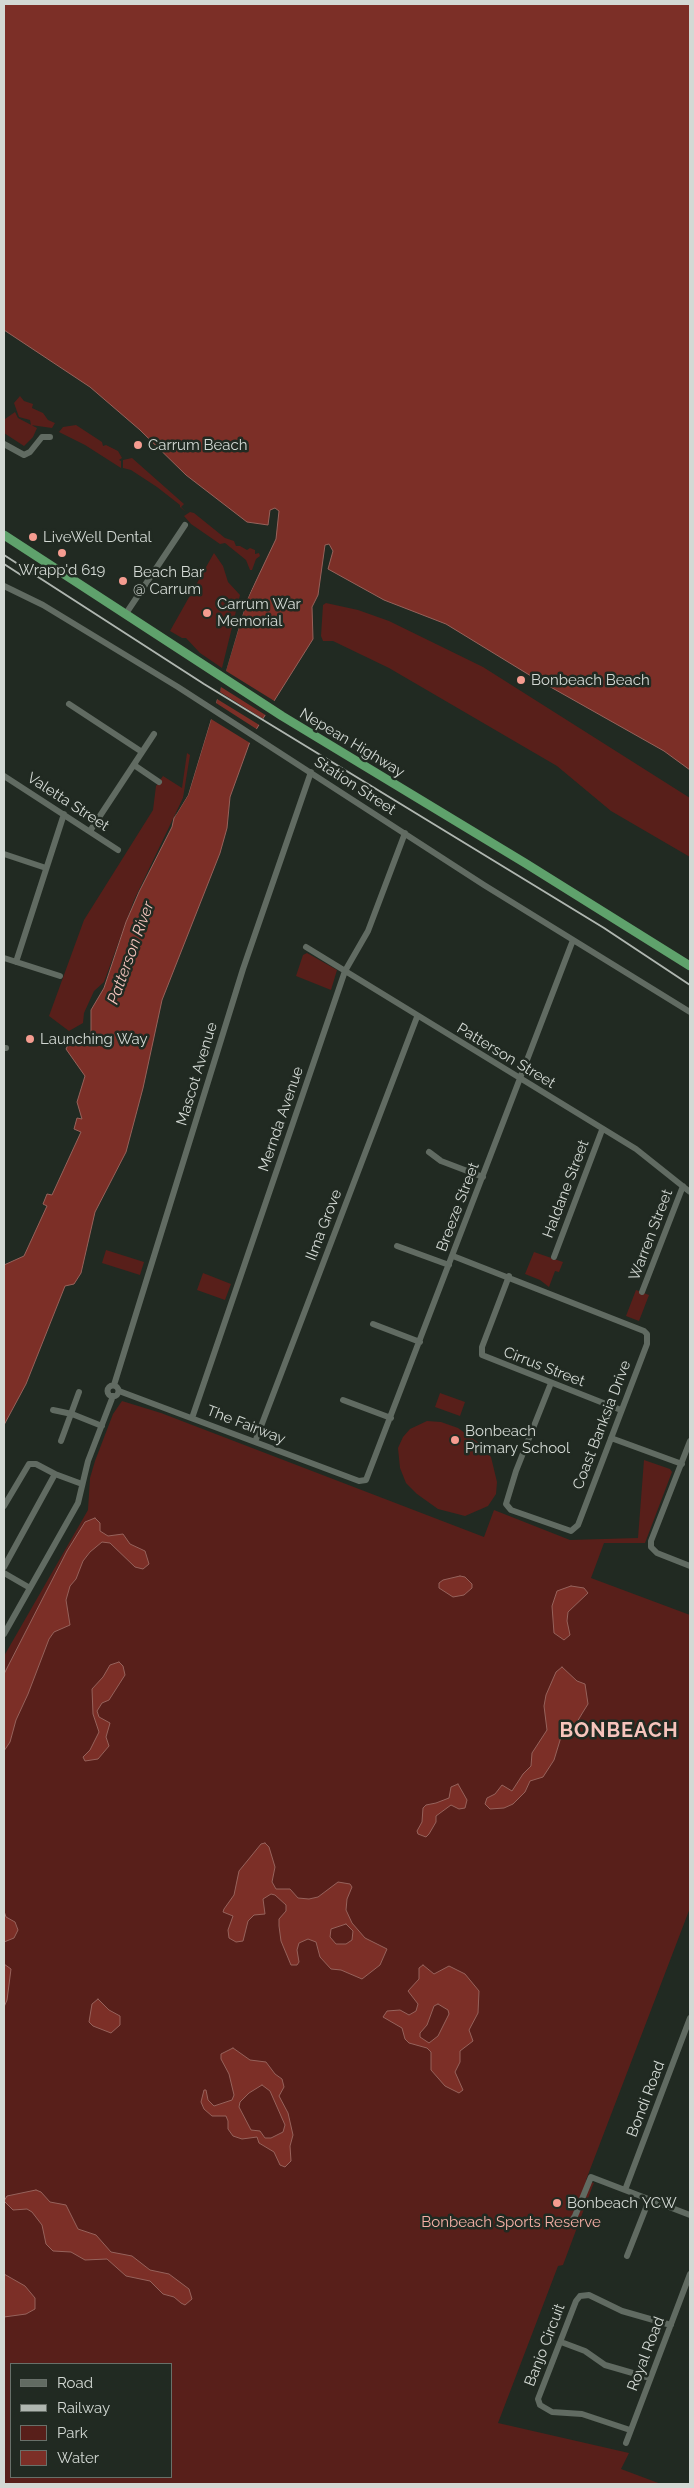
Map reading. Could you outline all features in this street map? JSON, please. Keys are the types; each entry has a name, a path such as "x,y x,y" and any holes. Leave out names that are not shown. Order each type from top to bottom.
{"highway":[{"name":"Nepean Highway","path":"4,535 278,714 517,858 690,966"}],"street":[{"path":"4,444 20,454 26,454 42,437 50,437"},
{"path":"125,615 185,525"},
{"name":"Station Street","path":"4,586 43,605 200,700 573,940 690,1012"},
{"path":"69,704 142,752"},
{"path":"90,831 154,734"},
{"path":"134,765 159,782"},
{"name":"Mascot Avenue","path":"102,1426 113,1396 109,1394 108,1389 116,1388 243,969 311,772"},
{"name":"Valetta Street","path":"4,776 118,850"},
{"path":"16,962 64,814"},
{"name":"Mernda Avenue","path":"192,1418 345,971 368,931 405,833"},
{"path":"4,854 46,868"},
{"name":"Breeze Street","path":"364,1481 368,1478 573,940"},
{"name":"Patterson Street","path":"306,948 636,1150 690,1192"},
{"path":"4,958 60,976"},
{"name":"Ilma Grove","path":"255,1442 417,1017"},
{"name":"Haldane Street","path":"554,1257 602,1130"},
{"path":"429,1152 441,1161 483,1177"},
{"name":"Warren Street","path":"642,1292 683,1186"},
{"path":"397,1246 449,1265"},
{"name":"Coast Banksia Drive","path":"452,1256 509,1276 646,1332 647,1344 578,1525 573,1531 565,1531 509,1509 506,1500 551,1383"},
{"name":"Cirrus Street","path":"509,1276 482,1347 482,1355 621,1410"},
{"path":"373,1324 420,1342"},
{"name":"The Fairway","path":"116,1388 255,1442 364,1481"},
{"path":"61,1441 79,1392"},
{"path":"343,1400 391,1418"},
{"path":"4,1634 78,1503 88,1461 102,1426 72,1414 53,1410"},
{"path":"611,1438 682,1464"},
{"path":"690,1441 651,1541 651,1547 657,1553 690,1566"},
{"path":"4,1506 29,1464 36,1464 55,1474 82,1484"},
{"path":"4,1567 55,1474"},
{"path":"4,1573 30,1588"},
{"name":"Bondi Road","path":"625,2190 690,2018"},
{"path":"569,2225 575,2216 591,2177 690,2215"},
{"path":"627,2256 649,2200"},
{"name":"Royal Road","path":"626,2443 690,2274"},
{"name":"Banjo Circuit","path":"630,2430 582,2414 555,2413 540,2407 538,2399 576,2301 584,2295 593,2296 622,2310 671,2325"},
{"path":"561,2342 585,2351 605,2364 650,2378"}],"green space":[{"path":"20,396 24,401 33,404 32,408 43,413 48,420 55,423 52,428 31,425 30,420 19,417 14,403"},
{"path":"15,412 18,418 37,428 33,437 24,446 4,433 4,418"},
{"path":"76,425 102,442 103,446 106,445 118,451 122,458 119,460 121,461 121,468 85,445 59,432 63,427"},
{"path":"132,458 184,504 181,507 186,512 157,487 131,470 123,468 123,460"},
{"path":"190,512 194,513 225,538 234,541 236,546 247,550 250,548 255,550 255,554 259,553 260,556 256,559 252,570 250,570 246,560 225,543 220,544 191,524 184,516"},
{"path":"214,553 223,566 228,582 240,595 222,668 200,653 186,638 182,638 170,631"},
{"path":"326,603 358,610 389,621 483,667 690,798 690,857 611,811 557,766 389,668 333,641 323,641 321,636 323,605"},
{"path":"187,753 190,755 183,798 134,900 104,982 94,991 84,1013 83,1023 69,1031 49,1016 84,920 153,810 156,786 163,776 182,788"},
{"path":"307,953 337,970 331,990 296,976 303,955"},
{"path":"106,1250 144,1262 140,1275 102,1263"},
{"path":"534,1252 563,1262 559,1272 555,1271 549,1287 540,1280 525,1274"},
{"path":"203,1273 231,1284 225,1300 197,1290"},
{"path":"636,1290 649,1295 639,1321 626,1316"},
{"path":"440,1393 465,1402 460,1416 435,1407"},
{"name":"Bonbeach Sports Reserve","path":"122,1401 161,1413 484,1537 494,1510 570,1540 638,1538 644,1460 670,1469 672,1472 645,1543 604,1543 591,1578 690,1615 690,1908 586,2180 594,2183 563,2265 558,2266 498,2423 629,2453 621,2469 661,2484 4,2484 4,1656 88,1510 90,1478 113,1414"},
{"path":"427,1421 441,1422 458,1428 480,1444 491,1457 497,1482 496,1494 488,1506 465,1516 438,1509 417,1494 406,1483 400,1468 398,1448 403,1437 410,1429"}],"water":[{"name":"Patterson River","path":"4,4 690,4 690,770 664,751 531,676 446,624 384,600 328,569 333,551 329,544 325,545 318,595 312,607 313,639 252,736 230,797 227,828 220,853 162,1000 143,1088 126,1152 95,1212 81,1273 74,1284 65,1286 26,1384 4,1425 4,1265 24,1256 47,1206 43,1204 47,1194 52,1195 81,1132 74,1129 77,1118 82,1119 77,1102 85,1076 66,1049 70,1041 85,1038 91,1033 91,1010 104,988 126,922 172,827 174,818 188,795 247,600 276,539 279,511 275,508 270,510 268,525 247,522 186,475 140,430 90,387 4,330"},
{"path":"95,1518 100,1523 100,1531 108,1536 123,1534 130,1544 145,1551 149,1564 143,1569 135,1567 110,1543 102,1542 83,1561 76,1579 70,1586 66,1600 70,1625 54,1632 49,1639 16,1720 10,1742 4,1751 4,1674 67,1551 85,1522"},
{"path":"460,1576 465,1577 472,1584 472,1588 464,1595 453,1597 439,1588 439,1583 443,1580"},
{"path":"571,1586 584,1588 588,1593 568,1612 567,1621 570,1635 564,1640 554,1633 552,1606 557,1591"},
{"path":"119,1662 123,1666 125,1675 109,1700 102,1703 97,1711 99,1717 110,1723 106,1737 109,1746 98,1759 85,1761 83,1757 90,1750 99,1732 93,1714 92,1689 103,1677 110,1665"},
{"path":"562,1667 577,1681 585,1684 588,1704 577,1722 561,1737 554,1760 543,1777 530,1781 525,1792 513,1804 504,1808 490,1809 485,1804 487,1798 495,1794 502,1785 512,1791 523,1774 531,1766 532,1753 547,1730 544,1706 546,1695 556,1672"},
{"path":"458,1784 467,1800 465,1808 459,1809 451,1805 436,1816 436,1822 426,1837 418,1834 417,1831 422,1822 423,1808 426,1805 449,1798 451,1787"},
{"path":"265,1843 269,1847 275,1867 272,1882 276,1889 290,1889 298,1898 309,1899 318,1897 338,1882 350,1884 352,1887 347,1899 346,1910 352,1923 365,1938 387,1949 380,1965 362,1979 341,1970 331,1969 320,1957 316,1942 308,1939 299,1943 297,1950 299,1962 297,1965 291,1965 281,1941 279,1926 279,1919 286,1911 286,1905 275,1895 271,1894 263,1899 265,1914 254,1915 248,1921 243,1941 236,1942 229,1938 228,1930 233,1916 223,1912 224,1909 234,1895 239,1871 261,1844","holes":["346,1924 353,1931 352,1940 346,1944 336,1944 330,1937 331,1929"]},
{"path":"4,1911 6,1917 15,1922 18,1930 14,1938 4,1942"},
{"path":"4,1964 11,1969 7,2000 4,2007"},
{"path":"423,1965 434,1974 449,1966 465,1974 479,1991 478,2013 469,2030 473,2041 460,2051 460,2062 455,2072 463,2090 459,2093 445,2086 431,2070 431,2052 427,2048 409,2043 405,2039 402,2028 383,2017 387,2011 400,2010 409,2015 416,2011 418,2004 408,1991 419,1979 419,1968","holes":["438,2004 448,2010 449,2014 438,2036 429,2043 420,2037 420,2033 427,2025 434,2006"]},
{"path":"98,1999 109,2010 120,2016 120,2025 111,2033 93,2026 89,2022 92,2004"},
{"path":"233,2048 250,2060 266,2062 275,2074 282,2079 284,2087 279,2096 288,2113 293,2135 290,2146 291,2161 285,2167 280,2165 274,2152 259,2143 257,2137 242,2139 233,2136 228,2129 226,2116 212,2116 204,2109 201,2102 204,2090 206,2090 208,2100 214,2106 232,2100 234,2095 229,2074 221,2059 221,2054","holes":["262,2085 270,2091 285,2125 283,2132 271,2138 265,2138 260,2131 251,2130 239,2107 240,2102 249,2093"]},
{"path":"36,2190 41,2192 50,2202 66,2205 78,2229 96,2235 111,2252 132,2256 150,2270 169,2274 189,2289 192,2299 185,2305 174,2297 163,2294 150,2281 126,2276 107,2259 85,2260 71,2252 53,2251 46,2244 42,2225 32,2212 27,2209 13,2210 4,2201 7,2196"},
{"path":"4,2274 25,2286 35,2298 35,2309 26,2314 4,2317"}],"pier":[{"path":"263,558 264,560 247,600 226,671 276,702 267,716 221,687 220,692 265,720 261,726 217,699 216,703 258,730 250,747 250,743 211,719 188,795 174,818 188,787 245,600"}],"railway":[{"path":"4,555 204,684 604,928 690,985"},
{"path":"4,564 21,575"}],"place":[{"name":"Carrum Beach","path":"138,445"},
{"name":"LiveWell Dental","path":"33,537"},
{"name":"Wrapp'd 619","path":"62,553"},
{"name":"Beach Bar @ Carrum","path":"123,581"},
{"name":"Carrum War Memorial","path":"207,613"},
{"name":"Bonbeach Beach","path":"521,680"},
{"name":"Launching Way","path":"30,1039"},
{"name":"Bonbeach Primary School","path":"455,1440"},
{"name":"Bonbeach YCW","path":"557,2203"}],"district":[{"name":"BONBEACH","path":"619,1731"}]}
